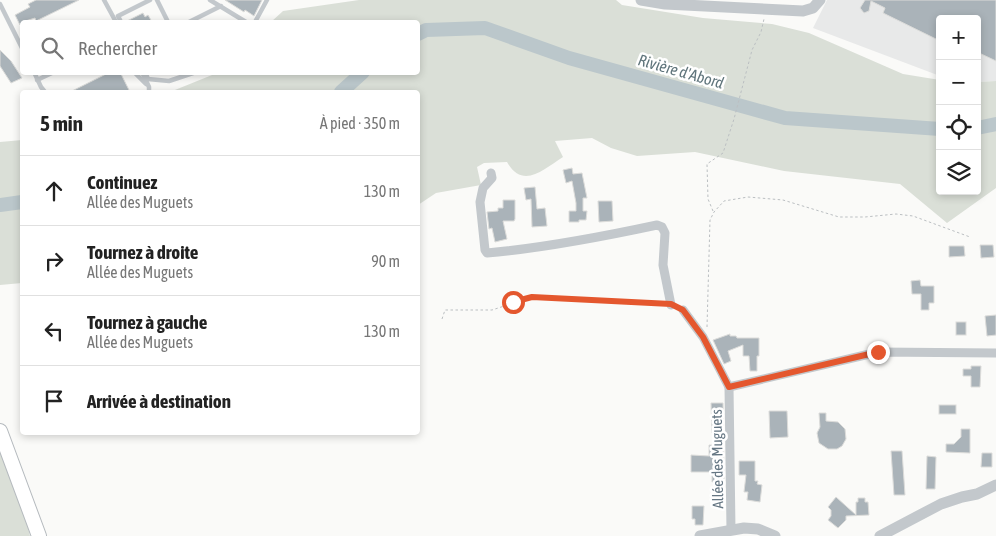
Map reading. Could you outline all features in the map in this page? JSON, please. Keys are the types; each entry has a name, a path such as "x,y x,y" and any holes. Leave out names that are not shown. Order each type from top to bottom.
{"main road":[{"path":"0,431 40,536"}],"street":[{"path":"641,0 665,4 808,10 820,0"},
{"path":"491,173 492,178 483,188 480,202 485,250 487,253 512,251 657,225 662,227 665,233 663,265 671,304"},
{"name":"Allée des Muguets","path":"683,310 703,337 729,387 732,530"},
{"name":"Allée des Muguets","path":"729,387 878,352 996,352"},
{"path":"880,536 941,504 977,494 996,485"},
{"path":"700,536 744,528 758,529 775,536"}],"lane":[{"path":"104,0 115,20"},
{"path":"120,20 118,16 150,0"},
{"path":"157,0 167,20"},
{"path":"210,0 243,20"},
{"path":"256,20 266,0"},
{"path":"0,4 20,44"},
{"path":"193,20 220,6"},
{"path":"35,75 44,90"},
{"path":"37,80 48,75"},
{"path":"136,75 149,90"},
{"path":"144,75 149,90"},
{"path":"145,75 148,79 169,81 187,75"}],"path":[{"path":"714,212 708,200 707,164 723,153 752,50 761,32 766,8"},
{"path":"703,337 708,324 710,220 714,212 724,201 748,197 783,200 839,217 896,214 913,216 970,237"},
{"path":"442,319 445,310 492,310 532,297 671,304"}],"shaded area":[{"path":"359,0 616,0 622,5 703,18 772,24 809,33 903,74 936,79 936,195 981,195 981,82 996,81 996,188 947,223 900,184 784,171 695,152 637,156 611,148 592,138 555,141 563,157 541,171 527,176 520,175 507,162 484,163 477,167 481,185 436,193 420,204 420,90 175,90 212,75 420,75 420,20 273,20 283,11"},
{"path":"827,0 996,0 996,81 981,82 981,15 936,15 936,74 813,28"},
{"path":"20,140 20,283 0,285 0,142"},
{"path":"0,441 22,502 30,536 0,536"}],"building":[{"path":"36,0 79,0 38,20 35,18 20,20 20,25 15,15 30,7 28,4"},
{"path":"225,0 262,0 254,16"},
{"path":"865,0 996,0 996,61 981,54 981,15 936,15 936,39 883,13 885,8 871,1 869,11 864,13 860,8"},
{"path":"143,13 145,17 148,15 151,20 129,20"},
{"path":"0,50 11,61 22,78 11,83 0,66"},
{"path":"104,75 122,75 129,90 74,90"},
{"path":"572,168 573,174 582,173 587,198 583,198 583,211 587,211 586,220 579,220 579,222 569,222 569,211 576,211 576,203 572,181 566,183 563,170"},
{"path":"535,187 537,209 545,208 547,226 532,227 531,199 526,200 524,188"},
{"path":"503,200 515,200 515,219 514,221 503,221 507,239 495,242 492,228 489,229 487,212 498,211 498,208 503,208"},
{"path":"598,201 612,201 613,221 599,222"},
{"path":"980,245 993,245 994,257 981,258"},
{"path":"949,246 964,246 965,256 949,257"},
{"path":"920,280 921,286 934,286 934,303 929,303 929,310 921,310 921,294 912,294 911,281"},
{"path":"996,315 996,335 987,336 985,316"},
{"path":"956,322 966,322 966,335 956,335"},
{"path":"730,334 730,336 736,336 737,338 759,338 757,371 750,371 749,356 743,356 743,345 728,351 731,361 724,364 713,340"},
{"path":"971,366 981,366 980,387 971,387 971,376 963,376 963,369 971,369"},
{"path":"711,403 723,403 724,479 720,479 720,482 712,482 712,472 691,472 691,455 709,456 709,445 716,445 717,433 712,433"},
{"path":"939,405 956,405 956,414 939,414"},
{"path":"769,411 787,411 788,437 770,438"},
{"path":"819,413 826,413 826,421 838,422 845,429 846,439 842,446 837,449 828,449 819,443 817,433 820,427"},
{"path":"961,429 970,429 970,453 946,452 946,444 954,444 961,437"},
{"path":"891,451 902,451 905,495 894,495"},
{"path":"982,453 992,453 992,467 981,467"},
{"path":"927,456 936,457 935,489 926,489"},
{"path":"739,461 755,461 755,481 758,481 757,484 762,485 760,502 747,500 748,492 744,492 746,475 739,475"},
{"path":"836,497 856,515 856,502 858,502 858,498 865,498 865,502 868,502 869,515 846,516 846,520 838,528 828,520 831,516 831,510 828,507"},
{"path":"692,506 704,506 703,525 695,525 695,519 692,519"}],"waterway":[{"name":"Rivière d'Abord","path":"420,33 426,30 485,28 569,58 785,118 936,129"},
{"name":"Rivière d'Abord","path":"343,90 360,75"},
{"name":"Rivière d'Abord","path":"981,127 996,124"},
{"name":"Rivière d'Abord","path":"0,205 20,202"}],"route":[{"path":"513,302 532,297 671,304 683,310 703,337 729,387 878,352"}]}
